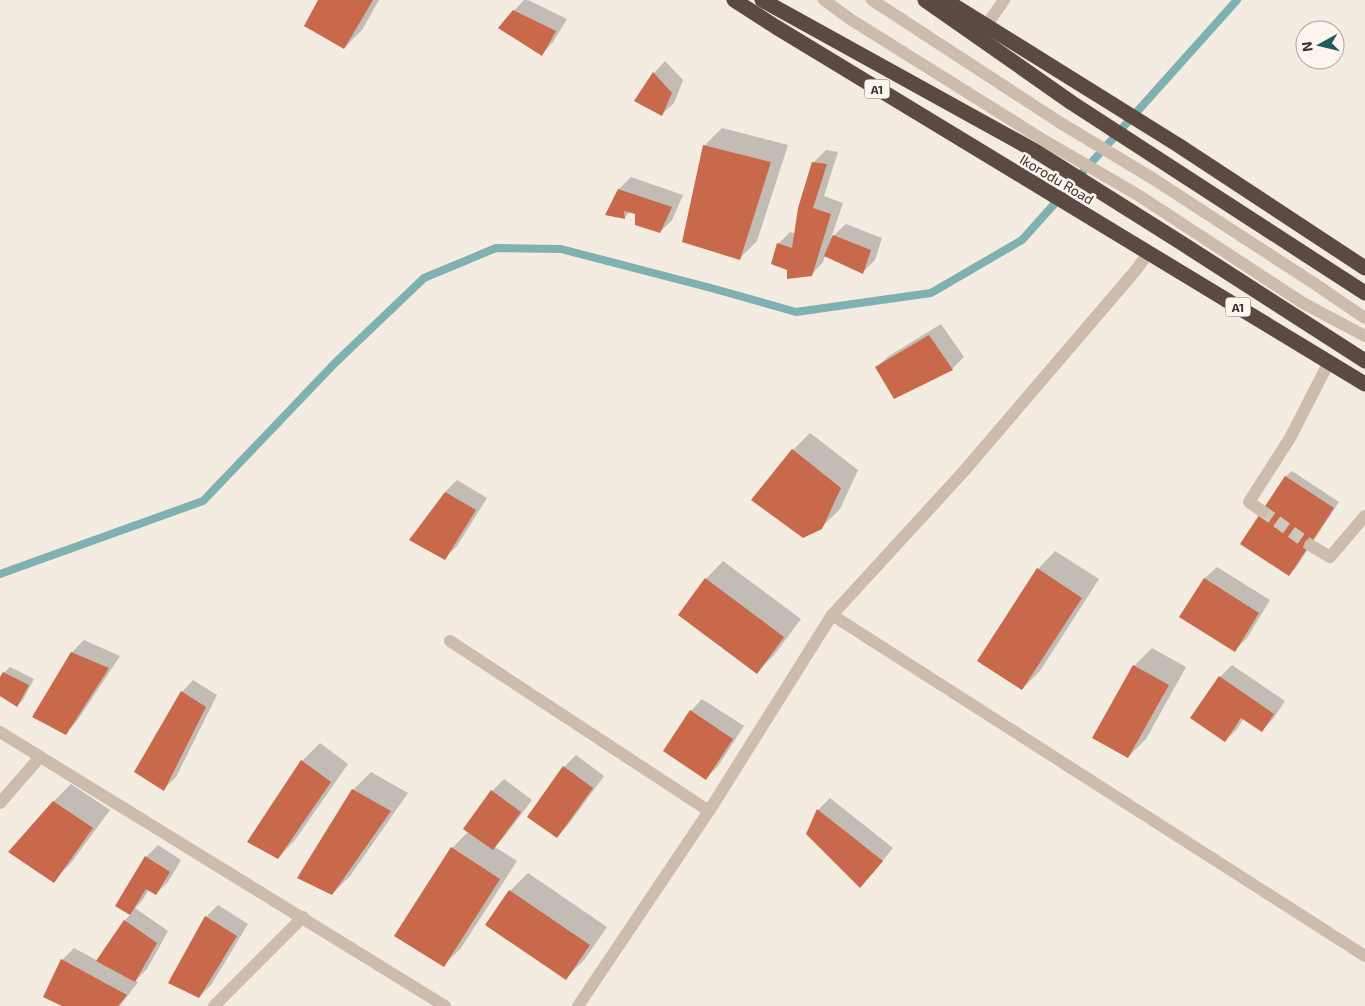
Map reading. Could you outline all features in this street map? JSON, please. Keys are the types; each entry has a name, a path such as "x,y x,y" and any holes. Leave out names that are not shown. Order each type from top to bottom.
{"highway":[{"name":"Ikorodu Road","path":"734,0 1020,176 1111,229 1365,384"},
{"name":"Ikorodu Road","path":"762,0 1041,146 1128,208 1365,361"},
{"path":"925,0 1072,103 1365,294"},
{"path":"945,0 1178,145 1365,268"}],"street":[{"path":"824,0 1041,146 1138,196 1303,303 1365,336"},
{"path":"872,0 1059,122 1152,178 1365,318"},
{"path":"986,26 1004,0"},
{"path":"578,1006 709,811 832,615 965,470 1136,270 1149,252"},
{"path":"1262,511 1249,502 1290,438 1328,362"},
{"path":"1310,545 1330,557 1365,516"},
{"path":"832,615 1365,956"},
{"path":"450,641 709,811"},
{"path":"0,732 445,1006"},
{"path":"0,803 40,757"},
{"path":"214,1006 303,917"}],"building":[{"path":"318,0 373,0 344,49 304,26"},
{"path":"513,10 556,31 542,56 498,28"},
{"path":"653,72 672,93 662,116 634,101"},
{"path":"703,145 771,162 740,260 682,242"},
{"path":"812,162 827,164 813,208 831,214 812,276 787,279 787,270 771,264 777,243 792,248 798,208"},
{"path":"618,189 672,207 660,233 635,225 635,214 624,211 625,219 605,215"},
{"path":"833,235 871,250 863,274 824,256"},
{"path":"929,335 953,370 894,399 875,367"},
{"path":"792,449 841,488 822,529 803,538 751,500"},
{"path":"1285,476 1334,508 1289,576 1240,544"},
{"path":"445,492 476,510 445,560 409,540"},
{"path":"1037,568 1082,598 1022,690 977,661"},
{"path":"705,578 784,637 757,674 678,615"},
{"path":"1204,578 1259,613 1235,652 1179,617"},
{"path":"71,652 109,668 66,735 32,717"},
{"path":"1133,665 1169,685 1128,758 1092,738"},
{"path":"3,672 29,685 17,707 0,696 0,677"},
{"path":"1219,676 1274,714 1262,732 1241,718 1225,742 1190,718"},
{"path":"181,691 206,707 164,791 134,772"},
{"path":"690,710 733,739 706,780 663,751"},
{"path":"301,760 331,782 278,859 247,842"},
{"path":"563,766 593,788 557,838 527,817"},
{"path":"352,789 391,811 332,895 297,878"},
{"path":"491,790 521,812 493,850 463,829"},
{"path":"53,801 93,828 54,883 8,852"},
{"path":"817,809 883,861 860,888 806,834"},
{"path":"451,847 500,879 444,967 394,936"},
{"path":"145,856 170,872 156,895 146,889 130,915 115,906"},
{"path":"509,890 590,945 566,980 485,925"},
{"path":"205,916 237,936 199,998 168,983"},
{"path":"124,920 157,943 135,982 96,961"},
{"path":"61,959 127,995 118,1006 62,1006 43,997"}],"waterway":[{"path":"0,574 203,501 335,363 424,278 496,248 561,249 796,312 931,293 1022,240 1237,0"}],"tunnel":[{"path":"1262,511 1310,545"}]}
